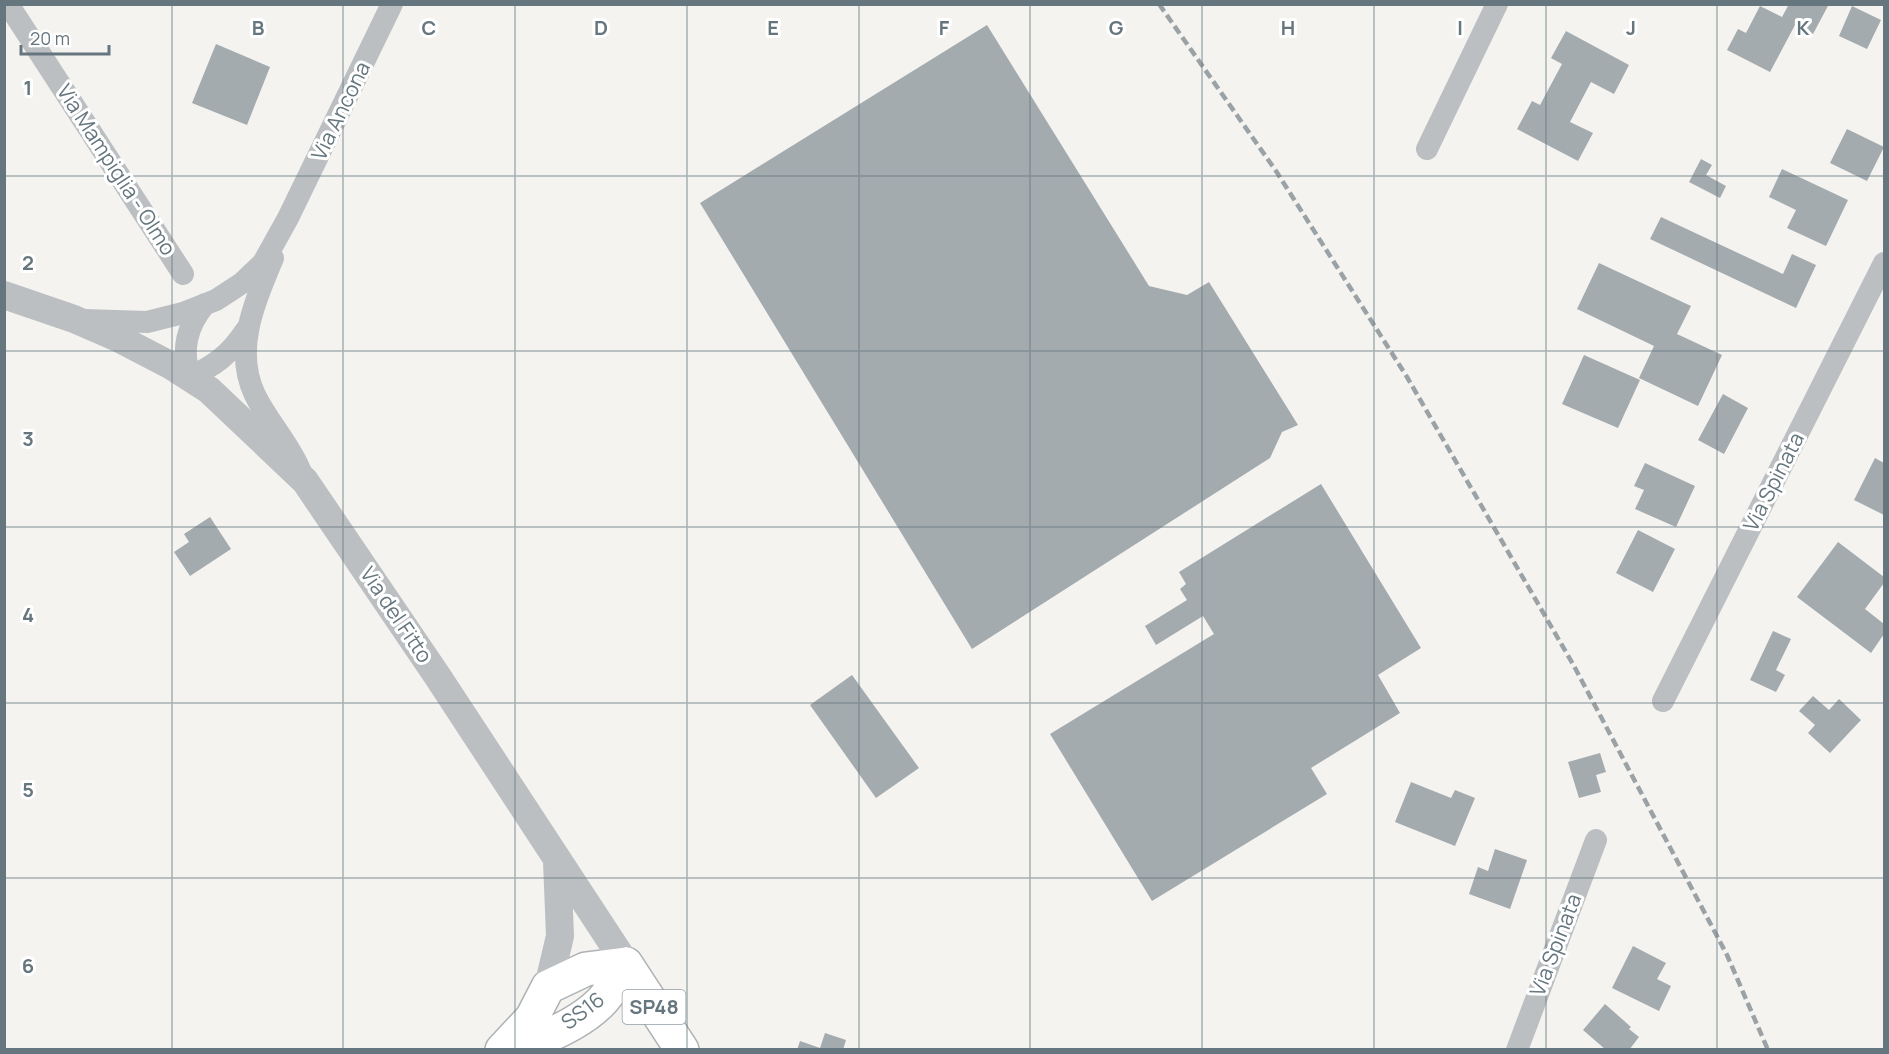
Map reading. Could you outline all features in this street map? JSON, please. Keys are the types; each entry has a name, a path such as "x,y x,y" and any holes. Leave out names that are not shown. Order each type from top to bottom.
{"main road":[{"name":"SS16","path":"502,1050 532,1018 548,987 586,969 626,964"},
{"name":"SS16","path":"518,1050 587,1014 609,993 626,964"},
{"name":"Via del Fitto","path":"626,964 682,1050"}],"street":[{"name":"Via Mampiglia - Olmo","path":"8,4 183,274"},
{"name":"Via Ancona","path":"74,319 147,322 205,304 242,283 262,263 288,218 392,4"},
{"path":"1427,149 1497,4"},
{"name":"Via Ancona","path":"288,218 255,301 245,351 246,372 256,396 293,454 305,481"},
{"name":"Via Spinata","path":"1663,701 1884,263"},
{"name":"Via del Fitto","path":"4,295 74,319 120,339 189,377 209,390 305,481 626,964"},
{"name":"Via Ancona","path":"205,304 193,318 184,349 189,377 215,365 228,355 249,326"},
{"name":"Via Spinata","path":"1517,1050 1596,840"},
{"name":"SS16","path":"548,987 560,936 557,859"}],"building":[{"path":"1789,4 1829,4 1813,34 1795,25 1770,72 1727,50 1738,29 1746,33 1760,6 1782,17"},
{"path":"1852,6 1881,20 1867,49 1839,36"},
{"path":"987,25 1149,286 1187,295 1209,282 1298,425 1282,432 1270,458 972,649 700,203"},
{"path":"1566,31 1629,65 1614,94 1591,82 1570,122 1593,133 1578,161 1517,129 1532,101 1540,105 1562,64 1551,58"},
{"path":"216,44 270,67 247,125 192,103"},
{"path":"1847,129 1884,147 1867,181 1830,163"},
{"path":"1701,159 1712,165 1706,175 1726,186 1720,198 1689,182"},
{"path":"1782,169 1848,200 1826,246 1787,228 1796,210 1769,197"},
{"path":"1661,217 1783,274 1792,254 1816,265 1796,308 1650,239"},
{"path":"1599,263 1691,306 1677,334 1722,355 1698,406 1639,378 1654,346 1577,309"},
{"path":"1584,355 1640,380 1618,428 1562,404"},
{"path":"1723,394 1748,408 1724,454 1698,440"},
{"path":"1875,458 1884,463 1884,515 1854,500"},
{"path":"1645,463 1695,486 1676,527 1635,509 1644,490 1634,486"},
{"path":"1321,484 1421,648 1378,675 1400,713 1311,768 1327,794 1152,901 1050,734 1214,634 1203,616 1156,645 1145,626 1187,600 1180,589 1186,584 1179,572"},
{"path":"210,517 231,549 190,576 174,552 189,542 184,534"},
{"path":"1638,530 1675,549 1653,592 1616,573"},
{"path":"1838,542 1884,577 1884,583 1865,609 1884,624 1884,634 1871,653 1797,597"},
{"path":"1773,631 1791,639 1776,670 1785,675 1776,692 1750,680"},
{"path":"852,675 919,768 876,798 810,705"},
{"path":"1813,696 1829,710 1839,699 1861,720 1830,753 1808,733 1815,725 1799,711"},
{"path":"1600,753 1606,772 1596,775 1601,792 1579,798 1568,762"},
{"path":"1411,782 1451,798 1455,790 1475,798 1455,846 1395,822"},
{"path":"1495,849 1527,860 1510,909 1469,894 1478,867 1488,871"},
{"path":"1633,946 1666,963 1657,979 1671,986 1659,1011 1612,988"},
{"path":"1605,1004 1639,1037 1629,1050 1606,1050 1583,1030"},
{"path":"825,1033 846,1040 843,1050 797,1050 800,1041 820,1048"}],"railway":[{"path":"1159,4 1276,171 1407,377 1574,666 1727,955 1768,1050"}]}
